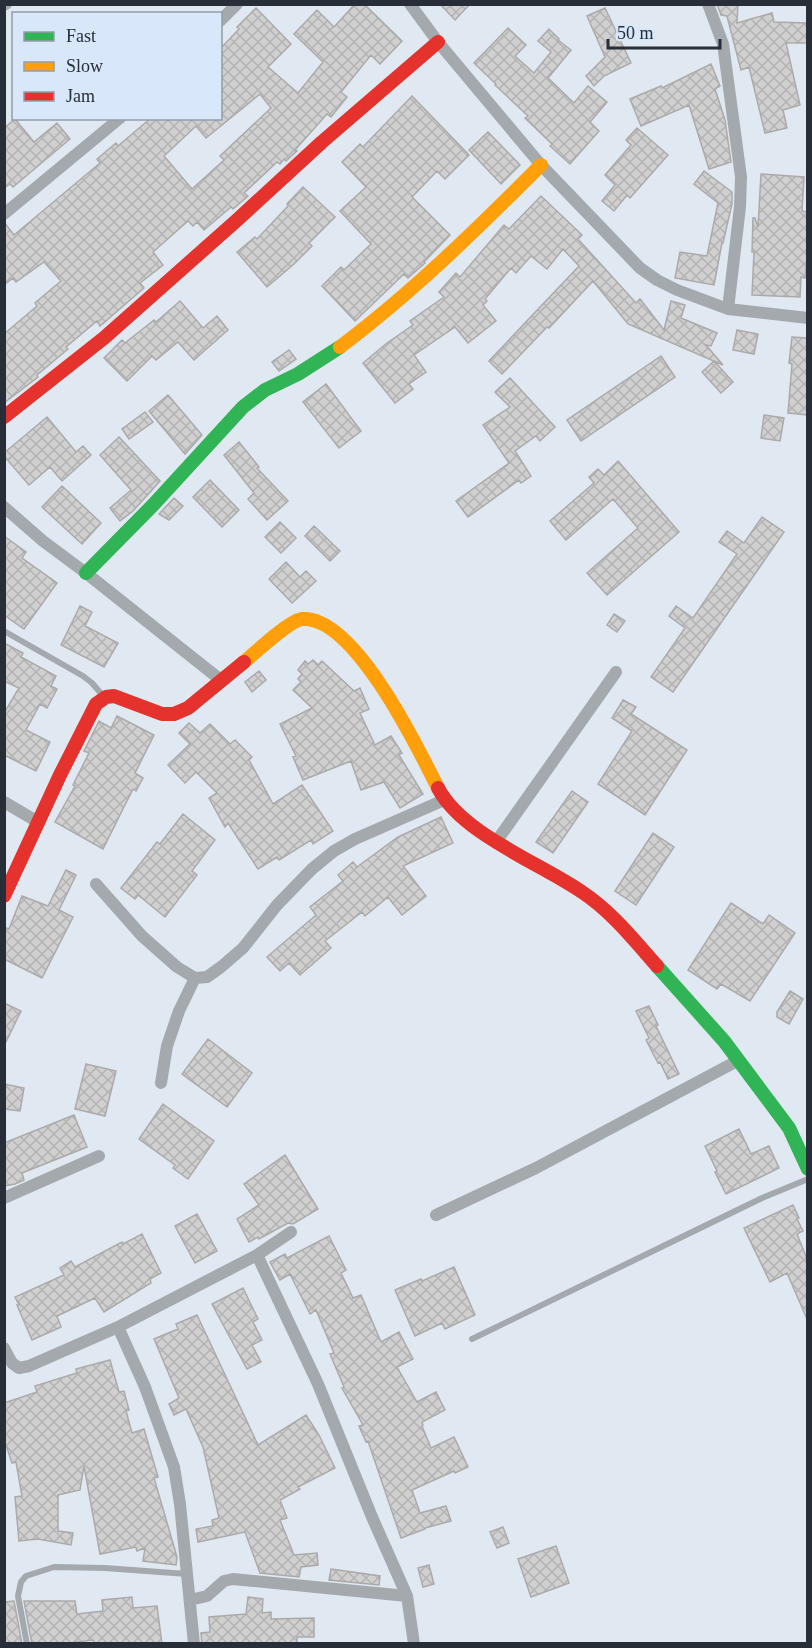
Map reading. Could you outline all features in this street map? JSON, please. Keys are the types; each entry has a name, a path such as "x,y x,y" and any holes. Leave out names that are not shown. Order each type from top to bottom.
{"street":[{"path":"222,19 237,4"},
{"path":"410,4 438,42 541,165 640,268 677,290 728,309 807,318"},
{"path":"708,4 723,44 741,177 741,207 728,309"},
{"path":"4,417 104,338 438,42"},
{"path":"4,214 118,120"},
{"path":"86,573 154,504 243,407 265,390 298,374 332,353 380,317 469,237 541,165"},
{"path":"4,507 222,681"},
{"path":"4,896 96,704 104,697 111,696 168,715 175,714 188,708 289,625 300,619 314,620 330,628 374,675 404,722 444,800 468,822 496,842 583,892 618,922 739,1060 789,1128 807,1165"},
{"path":"496,842 616,672"},
{"path":"96,884 142,936 177,967 195,978 207,977 243,948 277,905 312,869 334,851 355,839 444,800"},
{"path":"4,802 38,822"},
{"path":"161,1083 167,1046 179,1011 195,978"},
{"path":"435,1215 536,1168 739,1060"},
{"path":"4,1198 99,1156"},
{"path":"4,1348 12,1363 19,1368 29,1366 118,1327 257,1255 291,1232"},
{"path":"257,1255 318,1384 407,1596 414,1644"},
{"path":"118,1327 145,1387 174,1467 188,1574 194,1644"},
{"path":"190,1600 207,1596 224,1581 233,1579 407,1596"}],"lane":[{"path":"4,631 83,676 104,697"},
{"path":"472,1339 762,1197 807,1179"},
{"path":"27,1644 18,1596 21,1582 26,1576 54,1567 188,1574"}],"building":[{"path":"355,4 364,4 402,41 380,64 371,55 341,92 347,97 331,117 327,114 295,150 297,151 286,161 284,159 280,164 277,162 244,193 248,196 233,209 231,207 204,230 197,222 193,226 188,221 153,252 163,265 140,283 144,288 100,326 97,321 66,347 68,349 37,375 38,377 4,403 4,334 37,306 35,303 61,281 44,262 16,282 13,278 4,285 4,222 14,235 100,163 97,159 116,143 118,146 149,120 222,120 222,47 239,29 237,27 256,8 291,44 268,67 298,93 323,62 294,34 317,10 334,27","holes":["260,94 271,108 220,156 224,160 192,189 164,156 196,126 206,138"]},
{"path":"440,4 470,4 455,20"},
{"path":"717,4 738,4 737,23 772,13 774,22 807,23 807,43 786,43 800,105 783,110 787,128 765,133 749,67 741,70 727,16 721,15"},
{"path":"605,8 631,63 604,76 594,86 586,76 605,57 587,16"},
{"path":"508,28 526,45 515,56 534,73 551,52 538,41 549,29 571,50 548,78 574,103 588,86 607,102 590,122 599,131 570,164 525,118 528,116 474,63"},
{"path":"711,64 720,86 715,89 725,120 731,162 709,169 689,105 641,126 630,99 661,86 662,88"},
{"path":"412,96 469,155 445,179 437,171 412,197 450,235 425,263 408,278 404,274 355,321 322,286 341,267 344,270 371,244 340,211 366,187 342,162 360,144 363,147"},
{"path":"16,120 34,142 57,123 70,139 13,187 10,184 4,188 4,128"},
{"path":"637,128 668,155 630,198 627,195 614,211 602,201 615,185 605,175 631,145 626,140"},
{"path":"488,132 520,165 501,184 469,150"},
{"path":"704,171 732,192 732,204 714,285 675,278 680,252 707,256 718,203 694,184"},
{"path":"761,174 804,177 802,211 807,212 807,257 805,278 801,277 800,297 752,295 753,218 758,227"},
{"path":"303,187 335,217 309,243 312,246 267,287 237,252 255,237 257,239"},
{"path":"541,196 582,235 578,239 636,303 640,299 664,330 671,301 685,305 681,318 717,333 711,346 706,345 723,365 628,324 593,281 502,374 489,361 579,266 563,249 547,269 531,256 516,273 511,268 485,299 487,301 483,305 496,321 468,343 455,327 414,355 426,372 409,384 413,389 395,403 363,363 413,325 410,321 444,297 439,292 456,273 460,277 504,225 509,229"},
{"path":"180,301 203,328 217,316 228,330 194,360 178,342 156,360 152,356 127,381 104,358 122,340 125,343 154,320 156,322"},
{"path":"737,330 758,334 754,354 733,350"},
{"path":"792,337 807,338 807,415 788,413"},
{"path":"289,350 296,359 279,371 272,362"},
{"path":"661,356 675,377 581,441 567,420"},
{"path":"714,361 733,382 721,393 702,372"},
{"path":"510,378 555,427 540,441 536,436 515,451 531,476 521,483 519,480 468,517 456,501 509,463 483,425 510,407 495,392"},
{"path":"326,384 361,431 339,448 303,402"},
{"path":"168,395 202,435 185,454 149,411"},
{"path":"145,412 153,422 129,439 122,429"},
{"path":"764,415 784,418 780,441 761,438"},
{"path":"47,417 76,452 83,446 91,455 62,481 50,467 29,485 4,456 4,453"},
{"path":"119,437 160,481 133,511 120,521 110,508 131,490 100,455"},
{"path":"239,442 259,467 257,468 288,501 267,520 248,499 254,493 224,455"},
{"path":"618,461 679,532 607,595 587,573 638,528 613,499 566,540 550,521 594,483 589,477 598,469 604,475"},
{"path":"210,480 239,510 222,527 193,497"},
{"path":"62,486 101,523 82,544 42,507"},
{"path":"174,498 183,506 169,520 159,514"},
{"path":"762,517 784,532 673,692 651,677 685,628 669,616 676,606 693,618 737,554 719,542 727,531 744,543"},
{"path":"280,522 296,538 281,553 265,537"},
{"path":"314,526 340,551 330,561 305,536"},
{"path":"4,536 26,552 22,558 57,583 24,629 4,615"},
{"path":"286,562 300,577 306,571 316,581 292,603 269,579"},
{"path":"80,606 92,612 85,626 118,643 104,667 61,645"},
{"path":"614,614 625,621 617,632 607,625"},
{"path":"4,643 23,653 21,657 56,676 51,686 57,689 47,708 40,704 26,730 50,742 36,771 4,755 4,713 19,688 4,681"},
{"path":"313,660 318,665 322,661 354,691 360,688 369,709 360,713 375,745 391,736 402,753 399,755 423,794 400,808 384,782 361,790 351,761 303,780 293,757 296,756 280,724 312,708 293,690 301,682 298,679 302,674 298,670 305,661 308,664"},
{"path":"259,671 266,680 252,692 245,682"},
{"path":"623,700 636,707 631,714 687,750 645,815 598,784 632,731 612,718"},
{"path":"117,716 154,735 135,773 143,778 136,791 133,789 103,849 55,822 75,786 73,785 89,753 84,751 99,721 111,728"},
{"path":"189,723 200,733 210,724 230,744 235,740 252,757 249,760 273,804 302,785 333,831 313,844 311,840 279,860 277,857 258,869 228,823 225,827 209,798 217,793 196,772 185,783 168,765 190,744 179,733"},
{"path":"572,791 588,802 553,853 536,842"},
{"path":"183,814 215,840 192,871 197,875 165,917 138,895 135,899 121,888 157,842 160,844"},
{"path":"441,817 453,843 403,866 426,896 402,915 388,897 365,916 362,912 325,941 331,948 300,975 289,963 280,971 267,957 316,915 310,907 343,881 338,875 353,862 357,867 398,837"},
{"path":"653,833 674,847 636,905 615,891"},
{"path":"66,870 76,875 59,910 73,917 42,978 4,959 4,927 9,929 22,896 48,906"},
{"path":"731,903 763,924 769,915 795,933 750,1001 721,984 717,989 688,970"},
{"path":"790,991 803,999 789,1024 777,1017 777,1012"},
{"path":"4,1003 21,1011 4,1046"},
{"path":"649,1006 679,1074 668,1079 646,1040 649,1038 636,1011"},
{"path":"208,1039 252,1073 227,1107 182,1074"},
{"path":"86,1064 116,1071 105,1116 75,1109"},
{"path":"4,1084 24,1088 20,1111 4,1109"},
{"path":"163,1104 214,1141 188,1179 173,1168 175,1165 139,1139"},
{"path":"74,1115 87,1147 22,1173 24,1180 4,1186 4,1143"},
{"path":"739,1129 751,1154 769,1146 779,1168 726,1194 705,1146"},
{"path":"285,1155 318,1209 293,1224 288,1223 249,1242 237,1219 259,1205 244,1184"},
{"path":"793,1205 803,1231 797,1234 807,1259 807,1319 787,1273 770,1282 744,1228"},
{"path":"197,1214 217,1251 195,1263 175,1226"},
{"path":"142,1234 161,1273 150,1279 151,1283 104,1312 95,1298 57,1316 61,1327 32,1340 15,1297 64,1275 60,1268 71,1261 75,1267"},
{"path":"329,1236 346,1270 341,1273 353,1298 361,1295 381,1342 399,1332 413,1359 397,1367 417,1402 436,1392 445,1410 422,1422 431,1448 454,1437 468,1467 412,1490 420,1513 446,1506 451,1521 401,1538 368,1441 366,1442 359,1426 363,1425 342,1388 344,1387 330,1354 334,1353 316,1310 310,1314 290,1274 280,1280 270,1262 285,1254 287,1258"},
{"path":"454,1267 475,1315 445,1329 442,1323 415,1336 395,1290"},
{"path":"243,1288 258,1319 253,1322 262,1340 252,1345 261,1362 247,1369 212,1304"},
{"path":"197,1315 258,1445 306,1415 319,1435 335,1468 298,1487 300,1489 280,1500 287,1518 280,1520 294,1555 317,1553 318,1565 301,1567 299,1577 260,1573 245,1532 198,1542 196,1529 213,1526 212,1520 219,1518 203,1447 186,1409 174,1415 169,1404 179,1398 154,1339 178,1329 176,1324"},
{"path":"110,1360 119,1392 124,1391 132,1433 144,1429 158,1477 154,1478 177,1557 176,1565 143,1561 145,1548 137,1551 136,1547 100,1554 84,1466 80,1490 58,1495 58,1531 73,1533 71,1545 38,1539 19,1541 15,1497 22,1496 16,1462 12,1463 4,1439 4,1403 37,1392 35,1386 77,1373 76,1369"},
{"path":"503,1527 509,1543 497,1548 490,1532"},
{"path":"556,1546 569,1583 531,1597 518,1559"},
{"path":"429,1565 434,1584 423,1587 418,1568"},
{"path":"331,1569 380,1576 379,1585 329,1580"},
{"path":"132,1597 133,1608 157,1606 162,1644 94,1644 93,1640 62,1644 32,1644 24,1601 75,1601 77,1614 103,1611 102,1600"},
{"path":"248,1597 263,1599 262,1613 271,1612 271,1619 314,1618 314,1637 297,1637 297,1643 202,1644 201,1633 210,1632 209,1617 246,1614"},
{"path":"14,1601 22,1644 4,1644 4,1602"}],"traffic: fast":[{"path":"86,573 154,504 243,407 265,390 298,374 340,347"},
{"path":"657,966 724,1041 789,1128 808,1169"}],"traffic: slow":[{"path":"340,347 419,282 541,165"},
{"path":"244,662 281,631 297,621 302,619 322,623 342,638 363,660 382,687 416,744 438,788"}],"traffic: jam":[{"path":"4,417 104,338 322,142 438,42"},
{"path":"4,896 96,704 106,697 114,696 162,714 174,714 188,708 244,662"},
{"path":"438,788 449,804 465,820 503,846 565,881 603,908 657,966"}]}
